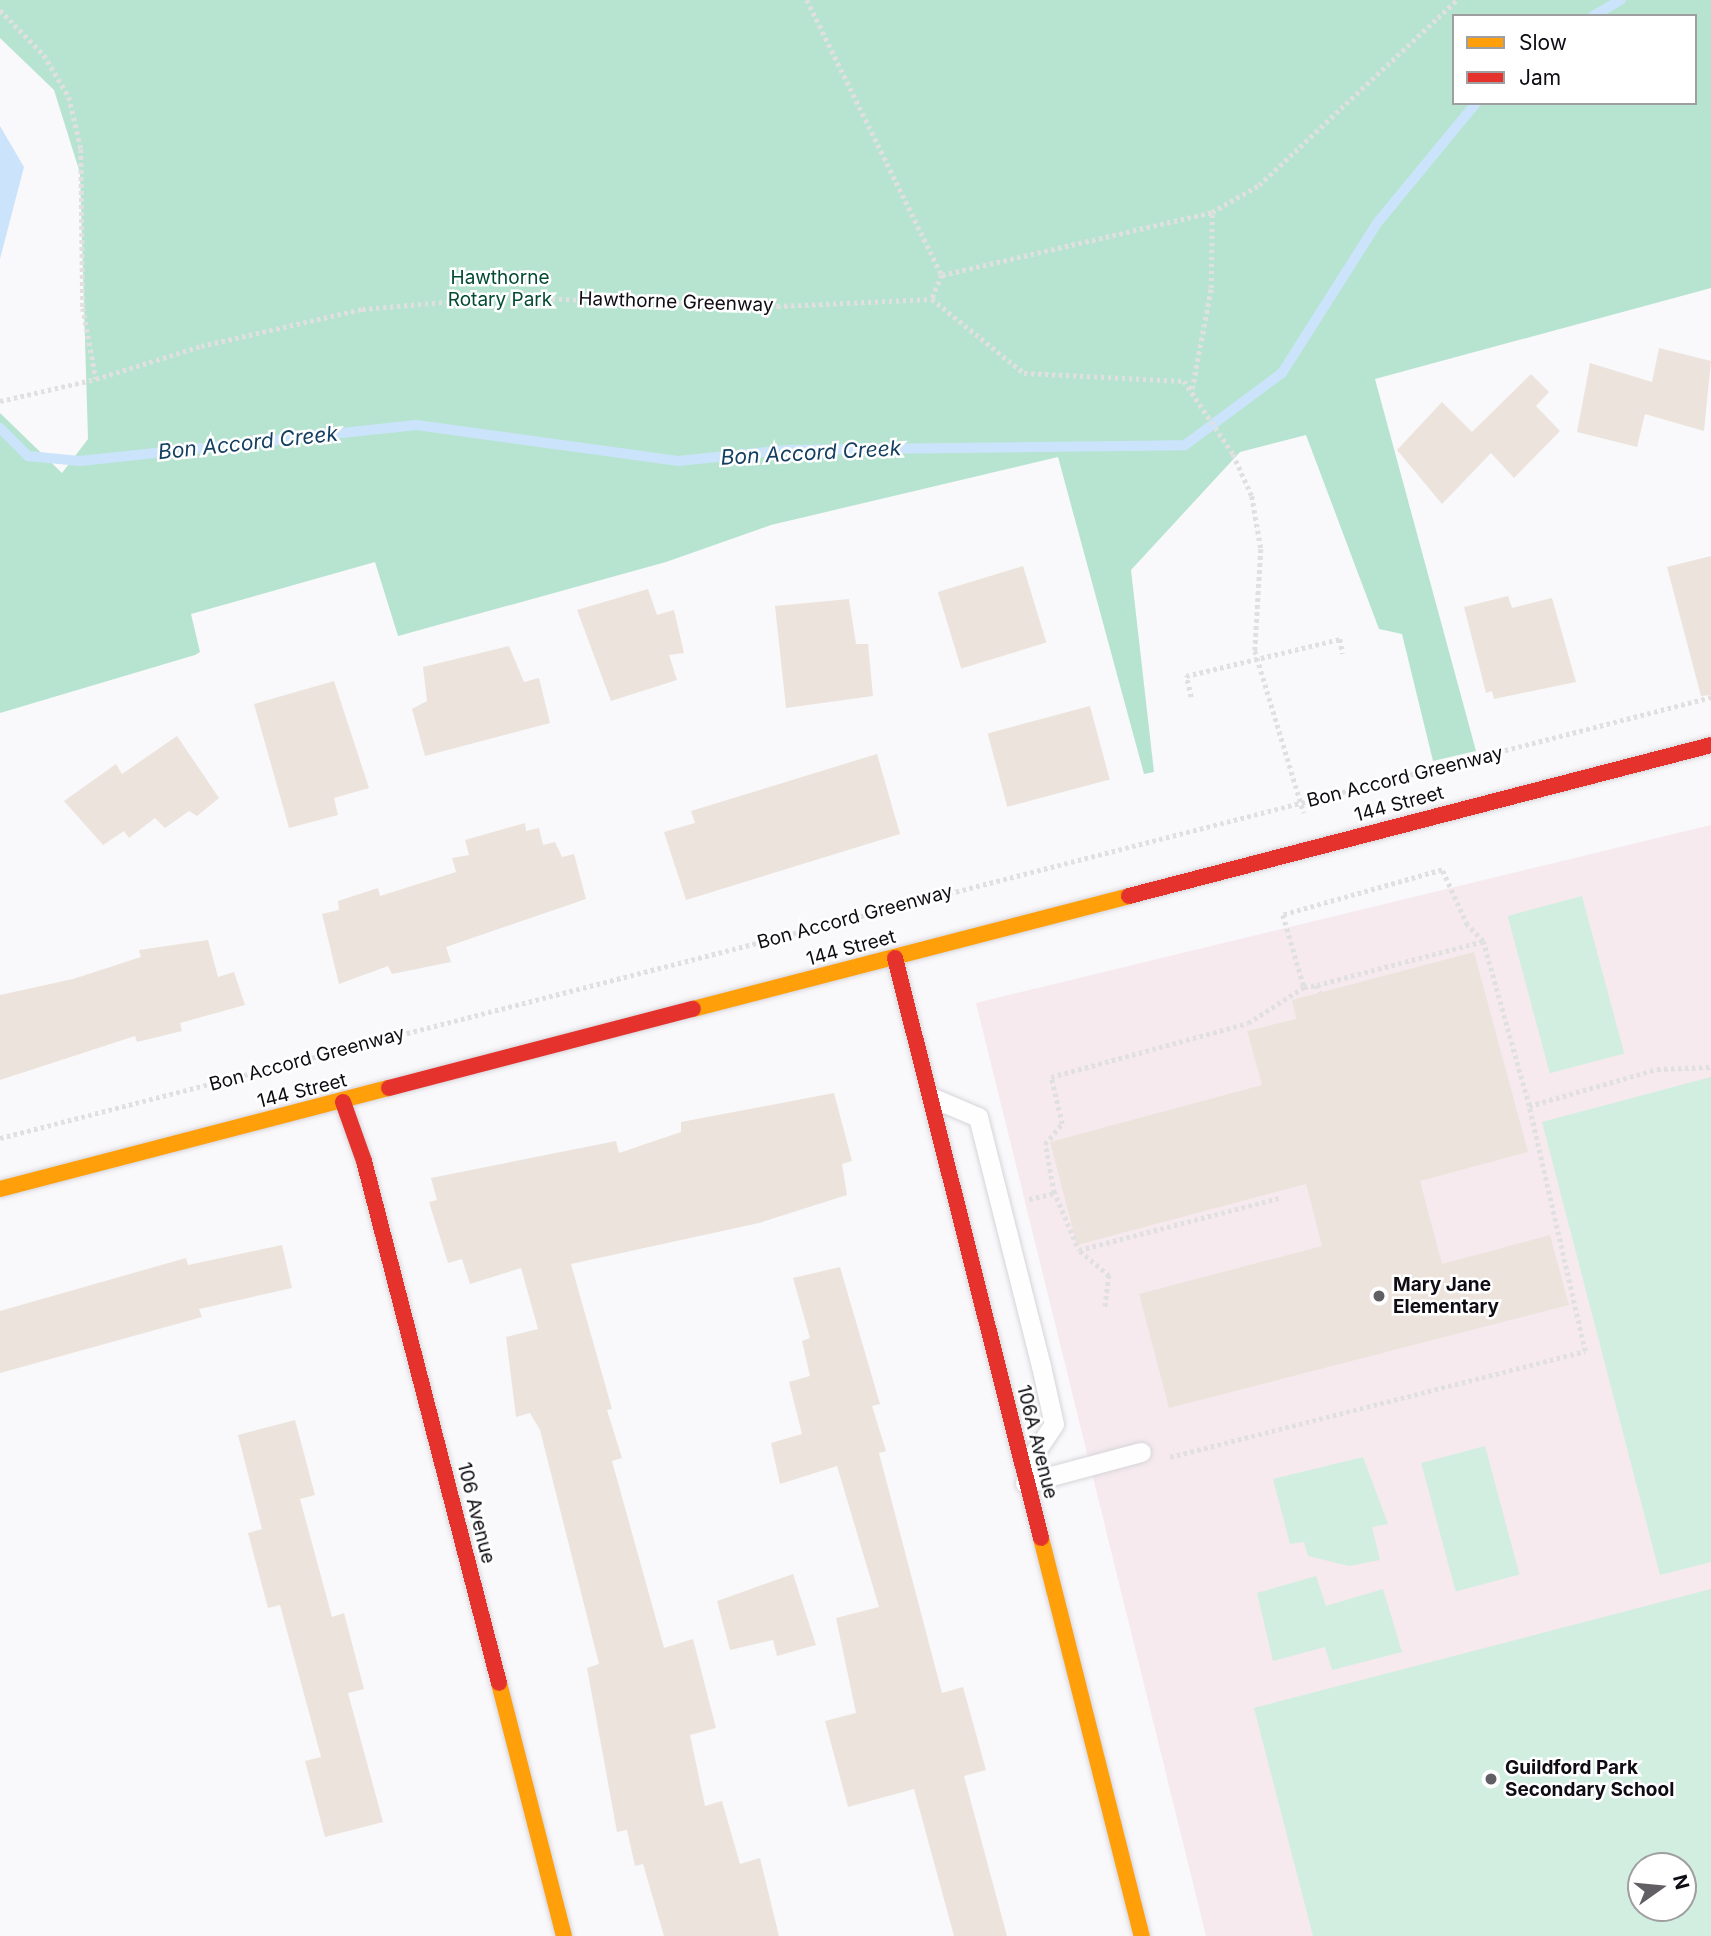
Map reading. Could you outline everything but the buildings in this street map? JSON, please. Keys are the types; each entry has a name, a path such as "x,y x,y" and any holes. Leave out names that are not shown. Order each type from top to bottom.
{"street":[{"name":"144 Street","path":"0,1189 343,1102 1711,744"},
{"name":"106A Avenue","path":"895,958 1142,1936"},
{"name":"106 Avenue","path":"343,1102 364,1161 564,1936"}],"lane":[{"path":"931,1097 978,1117 1041,1366 1054,1424 1024,1477"},
{"path":"1024,1477 1149,1456"}],"path":[{"path":"807,0 942,275 932,299 1024,373 1175,378 1192,389 1233,454 1252,496 1261,549 1257,657 1299,804"},
{"path":"942,275 1212,212 1259,185 1457,0"},
{"path":"0,10 44,55 69,97 81,149 83,308 96,379"},
{"path":"1192,389 1211,288 1212,212"},
{"name":"Hawthorne Greenway","path":"0,401 96,379 201,346 375,308 503,297 777,306 932,299"},
{"path":"1191,696 1186,676 1340,639 1343,654"},
{"name":"Bon Accord Greenway","path":"0,1138 832,927 932,895 1299,804 1711,697"},
{"path":"1149,1456 1585,1350 1530,1106 1483,942 1467,925 1441,870 1283,915 1304,987"},
{"path":"932,895 937,911"},
{"path":"1105,1310 1109,1275 1079,1250 1053,1190 1045,1144 1062,1124 1051,1077 1248,1023 1304,987 1483,942"},
{"path":"1317,985 1320,992"},
{"path":"1530,1106 1657,1069 1711,1067"},
{"path":"1022,1201 1053,1190"},
{"path":"1079,1250 1278,1198"}],"shaded area":[{"name":"Mary Jane Elementary","path":"1711,825 1711,1936 1206,1936 976,1003"}],"green space":[{"name":"Hawthorne Rotary Park","path":"0,0 1711,0 1711,288 1375,379 1476,751 1433,761 1402,634 1379,629 1306,435 1240,452 1131,570 1154,772 1144,774 1058,457 771,525 666,562 398,636 375,562 191,614 200,652 195,655 0,713 0,413 62,473 88,439 80,173 54,90 0,38"},
{"path":"1582,896 1624,1053 1550,1073 1508,916"},
{"path":"1711,1077 1711,1562 1660,1575 1542,1122"},
{"path":"1485,1446 1519,1574 1456,1592 1421,1463"},
{"path":"1363,1457 1388,1524 1372,1527 1380,1560 1349,1566 1308,1556 1304,1542 1290,1544 1273,1479"},
{"path":"1316,1576 1326,1606 1383,1589 1402,1652 1332,1670 1325,1647 1273,1661 1257,1593"},
{"name":"Guildford Park Secondary School","path":"1711,1589 1711,1936 1313,1936 1254,1708"}],"water":[{"path":"0,126 24,167 0,259"}],"waterway":[{"name":"Bon Accord Creek","path":"1596,14 1621,0"},
{"name":"Bon Accord Creek","path":"0,428 28,456 80,461 416,425 678,461 787,450 1185,445 1282,373 1378,222 1474,105"}],"traffic: slow":[{"path":"693,1009 1129,896"},
{"path":"0,1189 389,1088"},
{"path":"1041,1538 1142,1936"},
{"path":"499,1683 564,1936"}],"traffic: jam":[{"path":"1129,896 1711,745"},
{"path":"895,958 1041,1538"},
{"path":"389,1088 693,1009"},
{"path":"343,1102 364,1161 499,1683"}],"place":[{"name":"Mary Jane Elementary","path":"1379,1296"},
{"name":"Guildford Park Secondary School","path":"1491,1779"}]}
